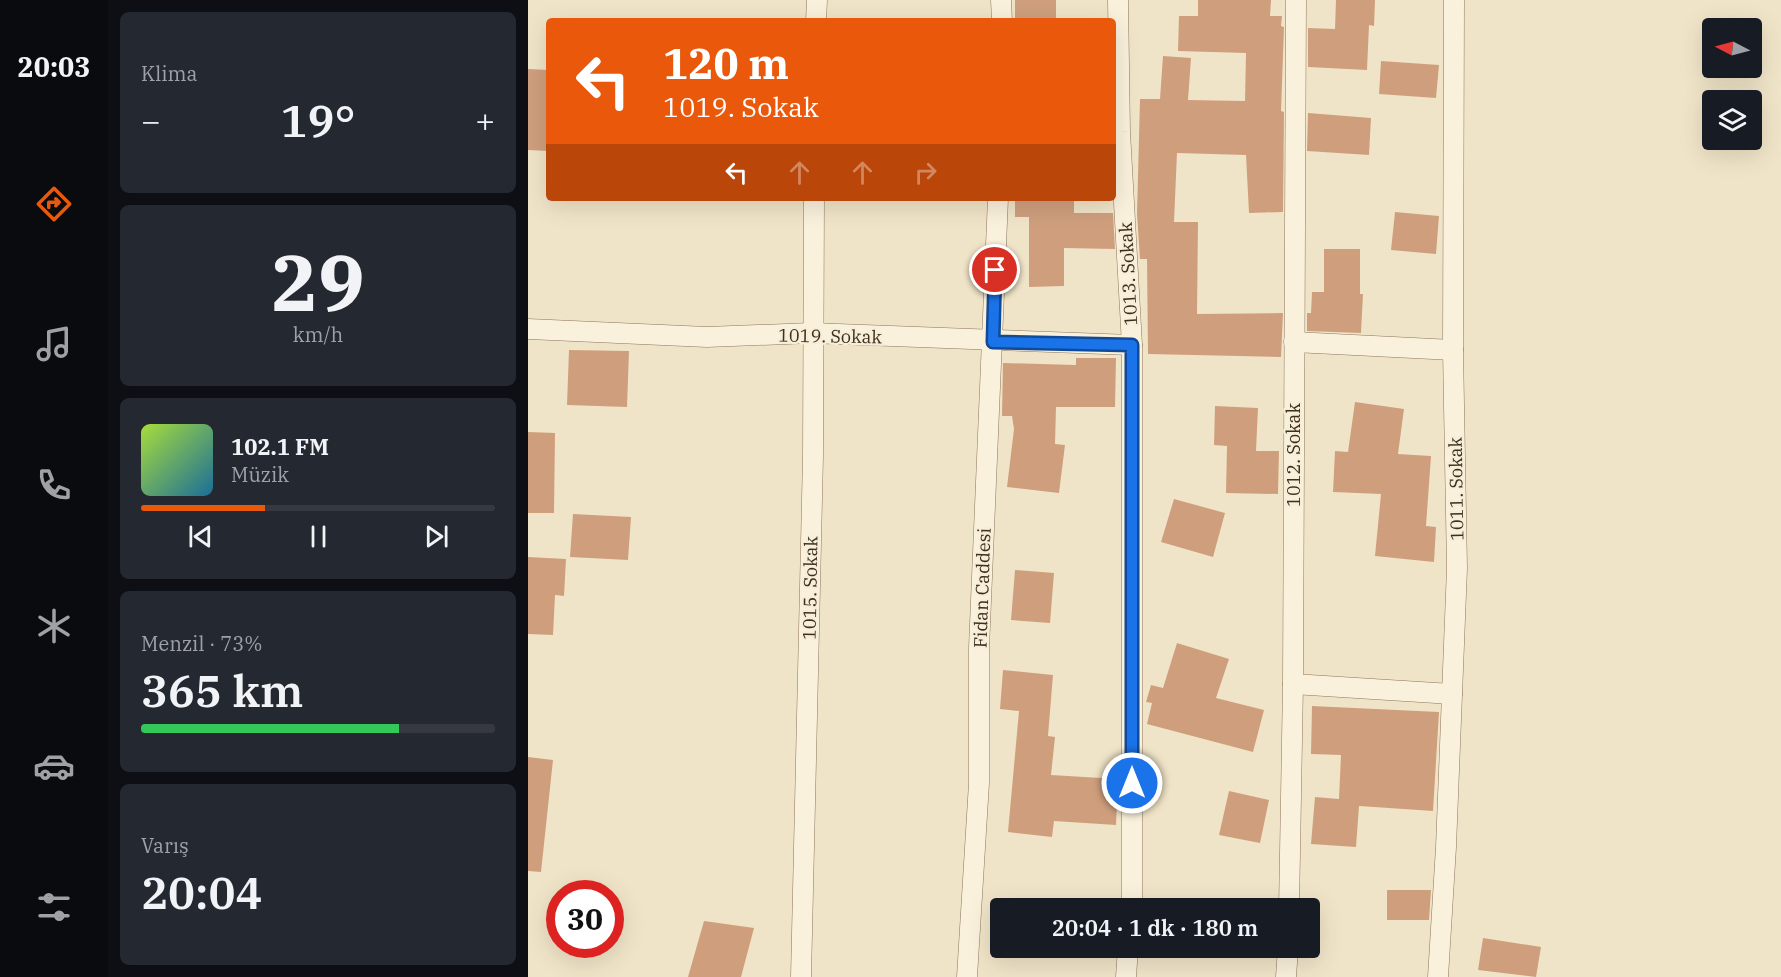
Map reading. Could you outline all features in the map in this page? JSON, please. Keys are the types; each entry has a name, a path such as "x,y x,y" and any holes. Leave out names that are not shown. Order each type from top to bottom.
{"street":[{"path":"816,18 817,0"},
{"path":"1001,0 1002,18"},
{"name":"1013. Sokak","path":"1118,0 1120,132 1132,345 1132,898"},
{"name":"1012. Sokak","path":"1289,898 1293,684 1296,0"},
{"name":"1011. Sokak","path":"1438,977 1457,568 1453,350 1454,0"},
{"name":"1015. Sokak","path":"801,977 813,456 811,333 814,201"},
{"name":"Fidan Caddesi","path":"967,977 979,783 979,648 998,201"},
{"name":"1019. Sokak","path":"528,329 707,337 811,333 993,342 1132,345"},
{"path":"1294,342 1453,350"},
{"path":"1293,684 1452,694"},
{"path":"1126,977 1127,958"},
{"path":"1286,977 1287,958"}],"building":[{"path":"1015,0 1056,0 1056,18 1015,18"},
{"path":"1198,0 1271,0 1270,16 1282,16 1281,26 1284,27 1281,111 1284,112 1283,212 1249,213 1246,155 1177,153 1174,222 1198,222 1197,314 1283,313 1281,357 1148,354 1147,259 1140,259 1137,214 1140,99 1160,99 1163,56 1191,58 1188,100 1245,101 1246,53 1178,51 1179,16 1198,16"},
{"path":"1336,0 1375,0 1374,26 1369,25 1367,70 1308,67 1308,28 1335,29"},
{"path":"1381,61 1439,65 1436,98 1379,94"},
{"path":"528,69 546,70 546,151 528,150"},
{"path":"1308,113 1371,118 1369,155 1307,151"},
{"path":"1015,201 1074,201 1074,213 1113,213 1115,249 1064,248 1064,286 1029,287 1029,217 1015,217"},
{"path":"1395,212 1439,216 1436,254 1391,250"},
{"path":"1324,249 1360,249 1360,294 1363,294 1361,333 1307,331 1307,313 1311,313 1312,292 1324,292"},
{"path":"569,350 629,351 627,407 567,405"},
{"path":"1076,358 1116,358 1115,407 1056,407 1055,444 1065,445 1059,493 1007,487 1014,429 1012,416 1002,416 1003,363 1076,365"},
{"path":"1355,402 1404,409 1398,454 1431,456 1426,526 1436,527 1434,562 1375,556 1381,494 1333,492 1335,451 1348,452"},
{"path":"1215,406 1258,408 1256,451 1279,451 1278,494 1226,493 1227,446 1214,445"},
{"path":"528,432 555,433 554,513 528,513"},
{"path":"1174,499 1225,513 1213,557 1161,542"},
{"path":"573,514 631,517 628,560 570,557"},
{"path":"528,557 566,559 564,596 555,595 553,635 528,634"},
{"path":"1015,570 1054,573 1050,623 1011,620"},
{"path":"1177,643 1229,659 1216,698 1264,710 1253,752 1147,724 1152,703 1146,702 1151,685 1163,688"},
{"path":"1003,670 1053,675 1048,736 1055,737 1051,775 1118,779 1116,825 1054,821 1052,837 1008,832 1019,711 1000,709"},
{"path":"1312,706 1439,712 1433,811 1359,806 1356,847 1311,844 1315,797 1339,799 1341,755 1311,754"},
{"path":"528,757 553,760 541,872 528,871"},
{"path":"1229,791 1269,800 1260,843 1219,835"},
{"path":"1387,890 1431,890 1429,920 1387,920"},
{"path":"704,921 754,928 741,977 688,977"},
{"path":"1483,938 1541,947 1536,977 1478,970"}],"route":[{"path":"995,270 993,342 1132,345 1132,783"}]}
